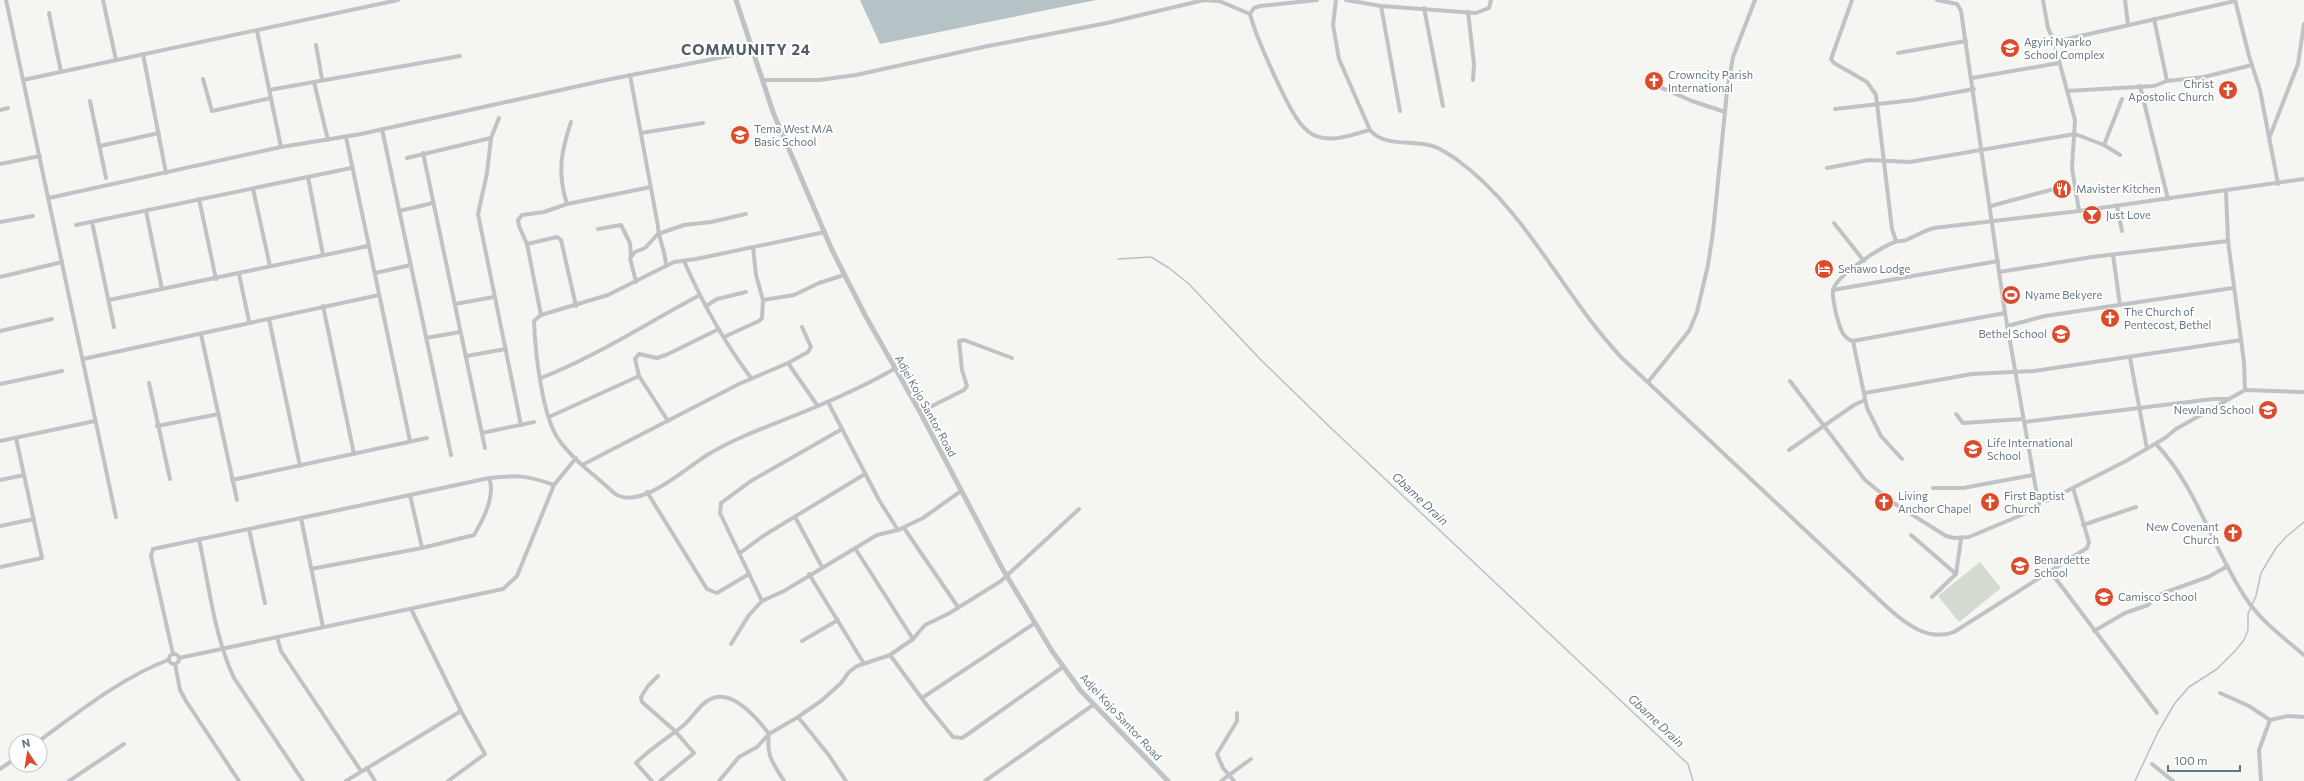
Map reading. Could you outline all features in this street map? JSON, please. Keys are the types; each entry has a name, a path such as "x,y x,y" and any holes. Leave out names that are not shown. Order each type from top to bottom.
{"street":[{"path":"6,0 116,517"},
{"path":"103,0 116,60"},
{"path":"23,80 398,0"},
{"name":"Adjei Kojo Santor Road","path":"736,0 754,51 762,80 844,275 894,369 920,412 1006,576 1063,667 1093,705 1168,781"},
{"path":"762,80 815,80 856,75 988,46 1107,23 1204,0 1219,1 1250,14 1294,115 1306,130 1323,138 1345,136 1370,130"},
{"path":"1250,14 1254,8 1260,6 1317,0"},
{"path":"1336,0 1333,26 1338,59 1362,116 1375,137 1383,140 1416,143 1437,147 1473,174 1530,235 1602,336 1648,382 1888,608 1913,628 1932,634 1948,634 2090,546 2073,488"},
{"path":"1346,0 1382,6 1468,12 1486,11 1489,8 1491,0"},
{"path":"1648,382 1689,331 1697,312 1713,232 1725,112 1733,57 1754,0"},
{"path":"1852,0 1831,59 1834,63 1873,87 1878,104 1892,229 1896,241"},
{"path":"1937,0 1957,2 1961,11 1974,89 2014,372 2037,495 2041,502"},
{"path":"2043,0 2048,28 2054,42 2073,111 2075,134 2072,177 2079,211"},
{"path":"2125,0 2128,25"},
{"path":"2054,42 2235,0 2260,90 2278,184"},
{"path":"1382,6 1400,111"},
{"path":"1424,8 1442,106"},
{"path":"1468,12 1474,64 1473,80"},
{"path":"49,13 61,72"},
{"path":"2154,20 2167,81"},
{"path":"2270,137 2298,64 2304,24"},
{"path":"257,30 281,147"},
{"path":"1898,53 1966,41"},
{"path":"316,45 322,79"},
{"path":"49,198 281,147 328,140 754,51"},
{"path":"143,54 166,172"},
{"path":"269,90 314,82 322,79 460,56"},
{"path":"1972,78 2059,64"},
{"path":"2067,91 2154,86 2167,81 2204,77 2252,65"},
{"path":"630,76 658,226 658,234 664,250 666,266"},
{"path":"203,79 210,108 213,112 271,98"},
{"path":"1646,81 1687,99 1725,112"},
{"path":"314,82 328,140"},
{"path":"2140,86 2168,199"},
{"path":"1835,109 1974,89"},
{"path":"2104,145 2122,99"},
{"path":"90,101 106,178"},
{"path":"0,110 8,108"},
{"path":"499,118 491,138 487,173 478,214 521,425"},
{"path":"566,204 562,190 562,150 571,122"},
{"path":"641,133 703,123"},
{"path":"382,129 451,454"},
{"path":"100,146 158,133"},
{"path":"1827,168 1869,160 1910,162 2075,134 2104,145 2120,155"},
{"path":"346,136 351,168 375,273 410,441"},
{"path":"407,158 491,138"},
{"path":"423,153 485,448"},
{"path":"0,164 40,156"},
{"path":"76,225 351,168"},
{"path":"308,177 323,255"},
{"path":"2005,313 1853,340 1845,337 1842,332 1837,315 1833,290 1841,278 1864,261 1896,241 1906,240 1920,232 1934,228 2117,206 2278,184 2304,179"},
{"path":"541,315 527,244 519,226 518,220 522,215 544,212 566,204 651,187"},
{"path":"253,189 270,266"},
{"path":"1991,206 2054,189"},
{"path":"2226,191 2228,241 2246,381 2245,390"},
{"path":"199,200 216,278"},
{"path":"400,211 433,203"},
{"path":"2117,206 2122,231"},
{"path":"146,211 162,289"},
{"path":"630,258 635,252 645,248 658,234 684,226 711,222 746,214"},
{"path":"0,222 33,216"},
{"path":"92,222 114,327"},
{"path":"1834,223 1864,261"},
{"path":"598,229 621,225 632,251 630,258 636,282"},
{"path":"825,232 678,261 636,282 576,306 541,315 534,321 537,359 544,402 559,441 618,496 635,498 664,485 725,444 816,405 828,402 894,369"},
{"path":"527,244 556,237 561,240 576,306"},
{"path":"1999,272 2113,255 2228,241"},
{"path":"109,300 368,246"},
{"path":"724,337 759,321 762,318 764,300 756,275 752,247"},
{"path":"2113,255 2120,305"},
{"path":"684,261 700,295 719,329 751,378"},
{"path":"1833,290 1998,261"},
{"path":"0,277 62,262"},
{"path":"375,273 411,265"},
{"path":"239,274 249,322"},
{"path":"764,300 794,295 819,283 844,275"},
{"path":"2007,326 2045,316 2233,288"},
{"path":"706,306 717,299 746,292"},
{"path":"83,359 379,295"},
{"path":"541,378 578,362 620,341 700,295"},
{"path":"455,304 494,297"},
{"path":"323,306 354,454"},
{"path":"0,331 52,319"},
{"path":"269,319 300,466"},
{"path":"584,464 751,378 788,363 808,352 811,347 802,327"},
{"path":"668,421 639,376 635,359 640,354 657,358 666,356 719,329"},
{"path":"426,338 460,332"},
{"path":"201,334 237,500"},
{"path":"920,412 958,394 967,386 962,370 959,341 964,340 1012,358"},
{"path":"1853,340 1865,393 1865,400 1875,426 1902,459"},
{"path":"1865,393 1972,374 2014,372 2130,358 2241,340"},
{"path":"466,356 506,349"},
{"path":"2130,358 2147,449"},
{"path":"788,363 816,405"},
{"path":"0,384 62,371"},
{"path":"549,417 639,376"},
{"path":"1790,381 1823,427 1872,487 1892,502 1946,536 1961,539 1982,532 2031,511 2041,502 2049,500 2102,475 2156,444 2176,429 2245,390 2303,392"},
{"path":"149,384 157,426 170,479"},
{"path":"1956,414 1964,423 2023,420 2139,409 2213,399 2229,399"},
{"path":"1789,450 1865,400"},
{"path":"828,402 885,512 898,530"},
{"path":"157,426 219,414"},
{"path":"0,441 95,421"},
{"path":"482,433 534,422"},
{"path":"762,601 720,513 721,503 751,481 842,429"},
{"path":"0,567 42,558 16,438"},
{"path":"232,480 427,438"},
{"path":"2156,444 2164,451 2179,473 2248,601 2260,616 2304,655"},
{"path":"175,664 179,658 222,648 503,589 517,576 554,485 576,458"},
{"path":"740,553 865,474"},
{"path":"0,480 24,475"},
{"path":"179,658 173,654 151,551 153,549 489,478 520,475 531,476 554,485"},
{"path":"1934,488 1963,488 2033,475"},
{"path":"311,569 471,538 474,535 491,494 489,478"},
{"path":"731,644 749,615 762,601 784,591 809,574 878,535 904,528 922,518 961,491"},
{"path":"647,492 707,589 717,593 749,574"},
{"path":"410,495 422,548"},
{"path":"2083,525 2136,507"},
{"path":"719,781 739,757 757,747 769,734 821,701 841,683 849,672 863,662 890,655 913,639 925,625 958,607 1006,576 1079,509"},
{"path":"795,517 822,567"},
{"path":"301,518 323,627"},
{"path":"0,526 34,519"},
{"path":"904,528 958,607"},
{"path":"249,529 265,603"},
{"path":"1911,535 1956,574"},
{"path":"199,539 222,648 234,678 303,781"},
{"path":"1932,597 1949,583 1956,574 1961,539"},
{"path":"855,548 913,639"},
{"path":"2094,630 2125,613 2148,605 2155,597 2208,577 2228,566"},
{"path":"2050,571 2157,713"},
{"path":"809,574 816,589 838,620 863,662"},
{"path":"411,609 461,711 485,754 448,781"},
{"path":"802,641 838,620"},
{"path":"922,698 1035,624"},
{"path":"277,637 281,651 361,771"},
{"path":"48,735 110,690 146,668 168,660 173,654"},
{"path":"890,655 953,738 962,738 1063,667"},
{"path":"168,660 175,664 183,696 239,781"},
{"path":"658,676 644,691 641,697 642,702 675,730 694,753 660,781"},
{"path":"2220,694 2249,706 2270,720 2288,716 2304,717"},
{"path":"652,781 636,763 675,730 684,725 706,702 717,698 733,699 754,714 769,734 767,747 770,759 784,781"},
{"path":"985,781 1093,705"},
{"path":"346,781 461,711"},
{"path":"1234,781 1229,776 1217,754 1237,721 1237,713"},
{"path":"798,717 846,781"},
{"path":"2261,781 2259,750 2270,720"},
{"path":"69,781 124,744"},
{"path":"1221,781 1251,759"},
{"path":"2152,764 2173,781"},
{"path":"367,768 375,781"}],"shaded area":[{"path":"860,0 1096,0 880,44"},
{"path":"1980,562 2001,588 1959,622 1938,596"}],"waterway":[{"name":"Gbame Drain","path":"1118,259 1151,257 1169,268 1189,284 1261,360 1333,430 1688,764 1693,781"},
{"name":"Gbame Drain","path":"2135,781 2158,732 2175,703 2189,687 2217,669 2244,640 2248,630 2248,614 2256,596 2261,573 2276,548 2287,536 2304,522"}],"place":[{"name":"Agyiri Nyarko School Complex","path":"2010,48"},
{"name":"Crowncity Parish International","path":"1654,81"},
{"name":"Christ Apostolic Church","path":"2228,90"},
{"name":"Tema West M/A Basic School","path":"740,135"},
{"name":"Mavister Kitchen","path":"2062,189"},
{"name":"Just Love","path":"2092,215"},
{"name":"Sehawo Lodge","path":"1824,269"},
{"name":"Nyame Bekyere","path":"2011,295"},
{"name":"The Church of Pentecost, Bethel","path":"2110,318"},
{"name":"Bethel School","path":"2061,334"},
{"name":"Newland School","path":"2268,410"},
{"name":"Life International School","path":"1973,449"},
{"name":"Living Anchor Chapel","path":"1884,502"},
{"name":"First Baptist Church","path":"1990,502"},
{"name":"New Covenant Church","path":"2233,533"},
{"name":"Benardette School","path":"2020,566"},
{"name":"Camisco School","path":"2104,597"}],"district":[{"name":"COMMUNITY 24","path":"746,50"}]}
